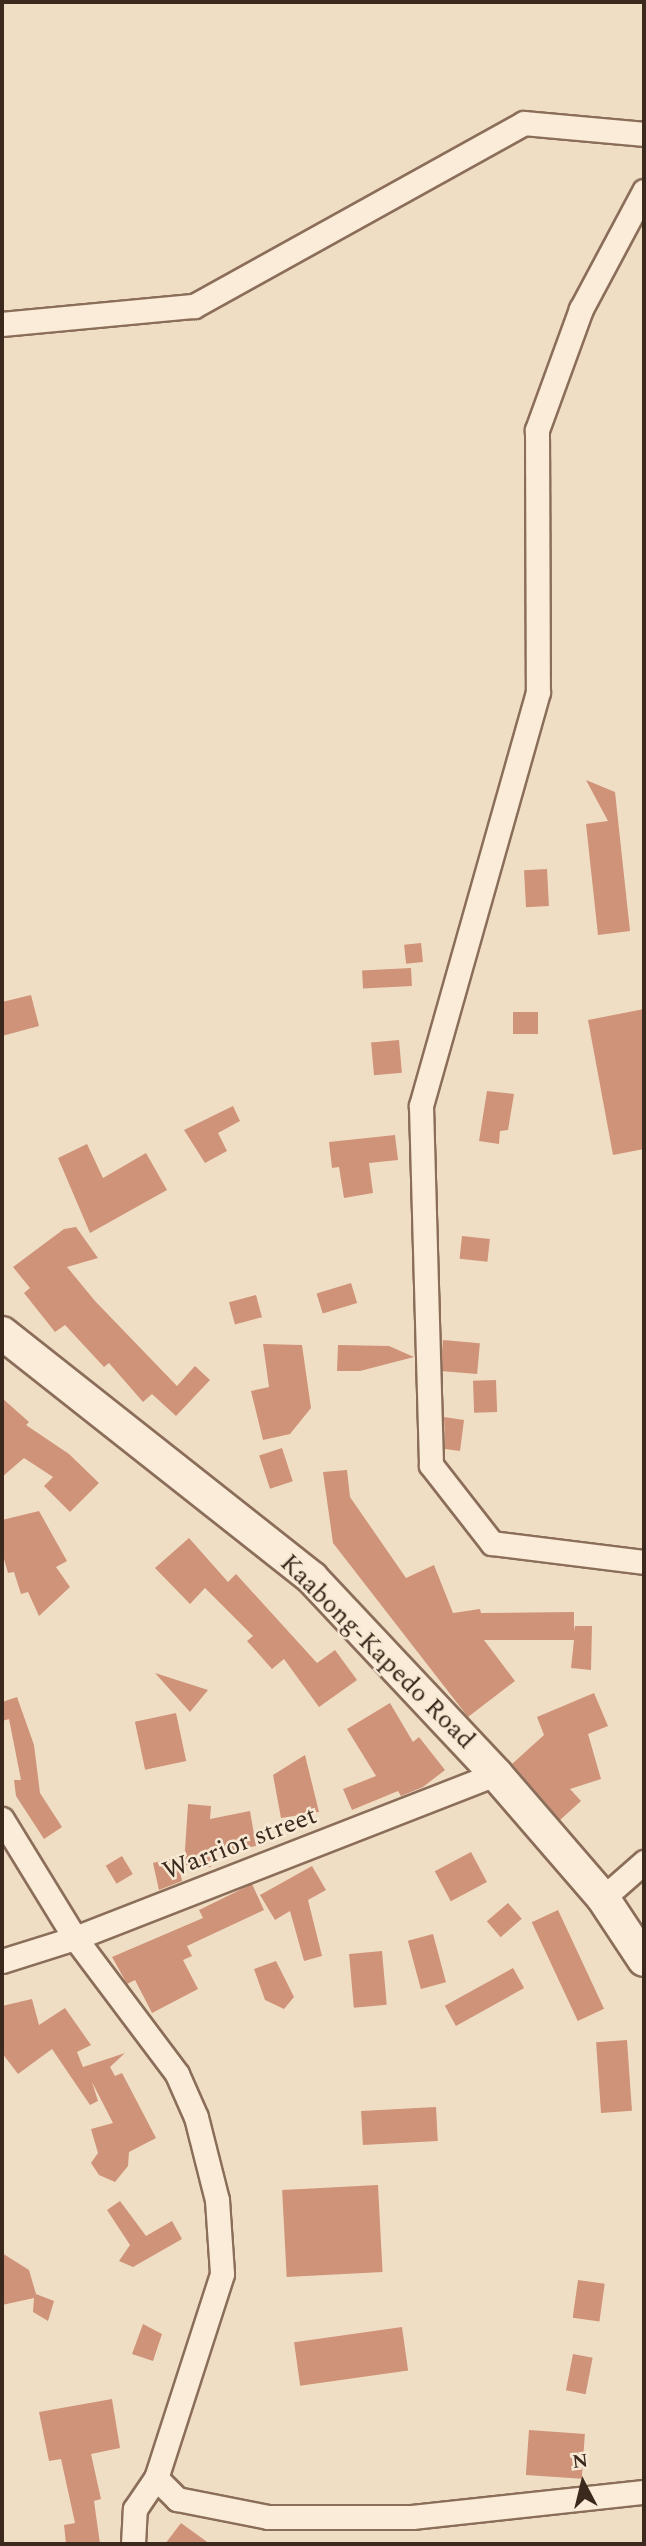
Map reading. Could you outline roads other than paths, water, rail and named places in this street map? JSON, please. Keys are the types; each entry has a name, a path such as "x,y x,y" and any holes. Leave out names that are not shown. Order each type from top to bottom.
{"main road":[{"name":"Kaabong-Kapedo Road","path":"2,1333 312,1578 496,1774 603,1898 644,1961"}],"street":[{"path":"2,324 194,306 524,123 644,134"},
{"path":"644,191 581,309 537,430 538,692 421,1106 431,1465 492,1543 644,1562"},
{"name":"Warrior street","path":"2,1961 75,1938 496,1774"},
{"path":"2,1819 75,1938 177,2074 196,2118 217,2200 222,2274 156,2478 135,2509 133,2544"},
{"path":"603,1898 644,1861"},
{"path":"156,2478 177,2499 268,2518 412,2518 644,2492"}]}
